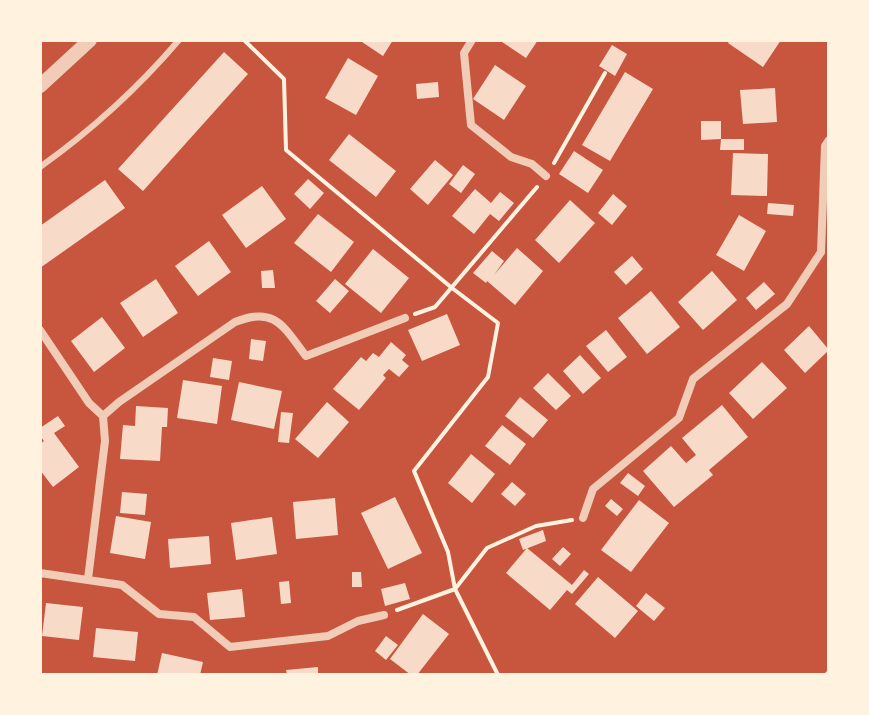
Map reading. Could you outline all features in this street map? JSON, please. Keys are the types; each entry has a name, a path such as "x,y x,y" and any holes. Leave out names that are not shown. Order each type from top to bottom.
{"street":[{"path":"40,86 90,40"},
{"path":"472,40 464,53 471,125 511,157 532,164 546,176"},
{"path":"583,518 593,489 679,418 693,379 787,304 825,254 825,146 829,140"},
{"path":"103,416 235,322 252,316 271,316 306,356 405,318"},
{"path":"40,330 89,403 103,416 105,441 88,579"},
{"path":"40,573 122,585 159,614 194,617 230,647 328,636 358,621 384,615"}],"lane":[{"path":"40,167 85,135 152,72 179,40"}],"path":[{"path":"244,40 284,79 286,150 498,323 488,377 414,471 448,552 455,589 498,675"},
{"path":"405,318 435,307 546,176 605,73"},
{"path":"384,615 455,589 487,548 536,526 583,518"}],"building":[{"path":"359,40 393,40 383,56"},
{"path":"499,40 538,40 526,58"},
{"path":"730,40 781,40 763,67 728,43"},
{"path":"612,45 627,54 615,76 599,66"},
{"path":"224,52 248,74 143,191 118,169"},
{"path":"348,58 378,76 356,115 325,98"},
{"path":"495,65 526,86 504,120 473,99"},
{"path":"625,72 653,89 610,161 582,145"},
{"path":"438,82 439,97 417,99 416,84"},
{"path":"775,88 777,122 743,124 740,90"},
{"path":"701,121 721,121 721,139 701,140"},
{"path":"349,134 396,171 376,197 329,160"},
{"path":"721,139 744,139 744,150 720,150"},
{"path":"574,151 603,170 588,193 559,174"},
{"path":"733,153 768,154 767,196 731,195"},
{"path":"435,160 453,175 428,205 410,189"},
{"path":"463,165 475,174 461,193 449,184"},
{"path":"308,179 324,193 310,209 294,194"},
{"path":"105,180 125,208 40,268 40,226"},
{"path":"262,186 286,219 246,248 222,215"},
{"path":"475,189 491,203 500,192 514,203 499,221 490,214 474,234 452,216"},
{"path":"613,194 627,206 612,225 598,213"},
{"path":"570,200 595,223 559,263 535,240"},
{"path":"768,203 794,205 793,216 767,214"},
{"path":"318,214 354,242 331,272 294,243"},
{"path":"739,215 766,231 744,271 716,255"},
{"path":"209,241 231,272 198,296 175,266"},
{"path":"517,248 543,271 515,305 473,273 492,251 504,261 494,275"},
{"path":"373,249 409,278 381,313 345,284"},
{"path":"632,256 643,269 626,285 614,272"},
{"path":"273,270 275,288 262,288 261,271"},
{"path":"712,271 737,300 703,330 678,302"},
{"path":"156,279 178,313 143,337 120,303"},
{"path":"335,279 349,291 330,313 316,301"},
{"path":"764,282 775,294 756,310 746,298"},
{"path":"651,291 680,327 647,354 618,318"},
{"path":"447,314 460,345 422,361 408,330"},
{"path":"102,317 125,348 94,372 71,341"},
{"path":"809,326 829,350 805,373 784,350"},
{"path":"606,330 627,357 608,372 586,346"},
{"path":"251,339 266,341 263,361 249,359"},
{"path":"391,342 406,355 402,360 409,366 399,377 389,369 383,375 386,378 359,410 333,389 361,357 366,361 373,353 379,357"},
{"path":"580,355 601,378 583,394 563,371"},
{"path":"213,358 232,361 229,380 210,377"},
{"path":"762,362 787,388 753,419 729,393"},
{"path":"548,373 571,396 556,410 533,388"},
{"path":"183,380 222,386 217,424 177,418"},
{"path":"239,382 282,391 274,429 231,420"},
{"path":"520,397 548,420 533,438 505,416"},
{"path":"327,402 349,422 318,458 295,439"},
{"path":"722,405 748,437 709,470 713,475 674,507 643,471 671,446 686,463 696,455 682,438"},
{"path":"136,406 168,408 167,427 162,427 160,461 120,459 123,425 135,426"},
{"path":"281,412 293,413 289,443 278,442"},
{"path":"58,416 65,426 54,433 79,467 53,487 40,470 40,444 44,441 40,428"},
{"path":"502,425 526,444 510,465 485,446"},
{"path":"471,454 495,474 472,503 448,483"},
{"path":"628,473 645,486 638,496 620,483"},
{"path":"512,482 526,494 515,506 501,494"},
{"path":"122,492 147,494 145,515 120,513"},
{"path":"395,497 422,553 388,569 361,513"},
{"path":"335,498 338,535 296,539 293,502"},
{"path":"611,499 623,509 617,516 605,506"},
{"path":"639,500 669,523 631,572 601,550"},
{"path":"116,516 151,522 145,559 110,553"},
{"path":"272,517 277,554 236,560 231,523"},
{"path":"543,530 546,541 523,550 519,539"},
{"path":"209,536 211,564 170,568 168,539"},
{"path":"563,547 571,554 560,566 552,559"},
{"path":"527,548 572,585 584,570 589,574 572,594 567,590 550,610 506,573"},
{"path":"352,572 361,572 362,587 352,587"},
{"path":"598,577 638,611 615,638 575,604"},
{"path":"289,581 291,603 281,604 279,582"},
{"path":"405,583 410,599 385,606 381,589"},
{"path":"242,589 245,617 210,620 207,593"},
{"path":"646,593 665,608 654,621 636,606"},
{"path":"46,603 83,607 79,640 42,636"},
{"path":"423,614 449,634 417,675 411,675 390,659"},
{"path":"96,628 138,632 135,661 93,657"},
{"path":"386,636 398,645 386,660 375,651"},
{"path":"162,653 203,662 200,675 157,675"},
{"path":"318,667 318,675 287,675 286,670"}]}
